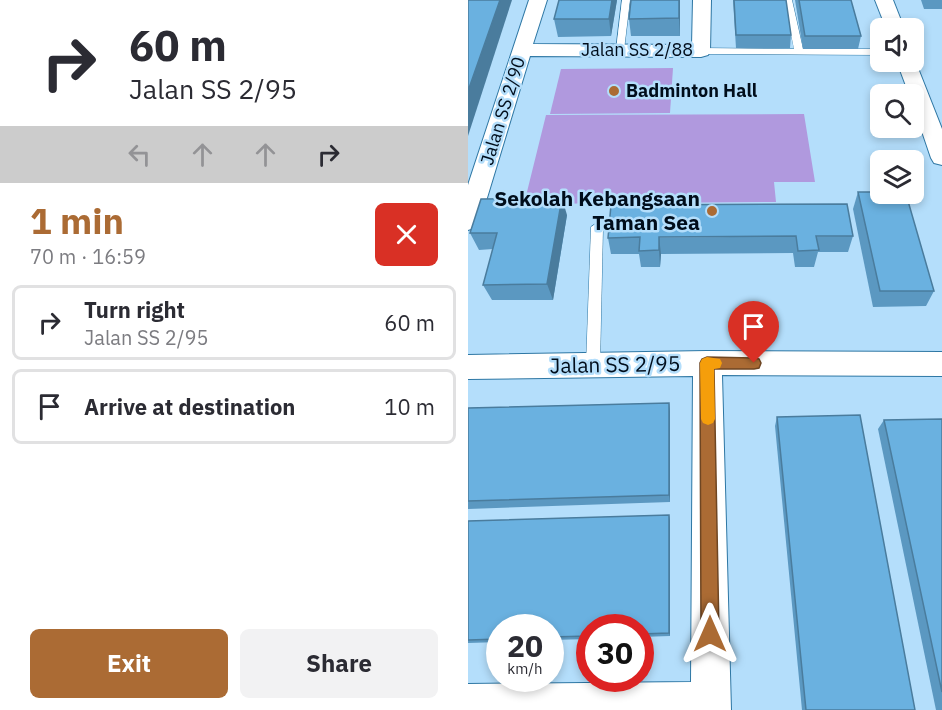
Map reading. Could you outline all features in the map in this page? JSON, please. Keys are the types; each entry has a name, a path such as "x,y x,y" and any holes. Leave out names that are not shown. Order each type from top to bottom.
{"street":[{"name":"Jalan SS 2/90","path":"468,221 476,175 538,0"},
{"name":"Jalan SS 2/88","path":"522,50 702,51 702,0"},
{"path":"884,0 891,18"},
{"path":"911,72 942,158"},
{"path":"468,704 711,706 707,363"},
{"name":"Jalan SS 2/95","path":"468,367 707,363 942,364"}],"lane":[{"path":"620,50 626,0"},
{"path":"788,0 799,51"},
{"path":"702,51 870,52"},
{"path":"593,365 597,227"}],"shaded area":[{"name":"Badminton Hall","path":"673,68 670,113 550,114 561,69"},
{"path":"804,114 815,182 774,182 776,202 524,204 546,115"}],"building":[{"path":"468,0 500,0 468,91"},
{"path":"559,0 612,0 609,19 554,19"},
{"path":"631,0 679,0 679,18 629,19"},
{"path":"734,0 786,0 791,35 736,35"},
{"path":"799,0 851,0 861,36 805,36"},
{"path":"858,192 870,192 870,204 909,204 934,291 880,291"},
{"path":"562,198 547,284 483,285 497,233 470,233 481,199"},
{"path":"847,204 853,236 816,236 819,250 798,251 796,236 659,237 659,250 639,251 640,237 608,238 611,205"},
{"path":"669,403 669,495 468,501 468,408"},
{"path":"860,415 915,710 806,710 777,417"},
{"path":"942,419 942,692 884,420"},
{"path":"669,515 669,633 654,634 654,614 576,614 576,636 564,637 564,614 486,614 486,639 468,640 468,521"}],"slow traffic":[{"path":"708,419 707,363 715,363"}],"place":[{"name":"Badminton Hall","path":"614,91"},
{"name":"Sekolah Kebangsaan Taman Sea","path":"712,211"}],"route":[{"path":"710,634 707,363 754,363"}]}
